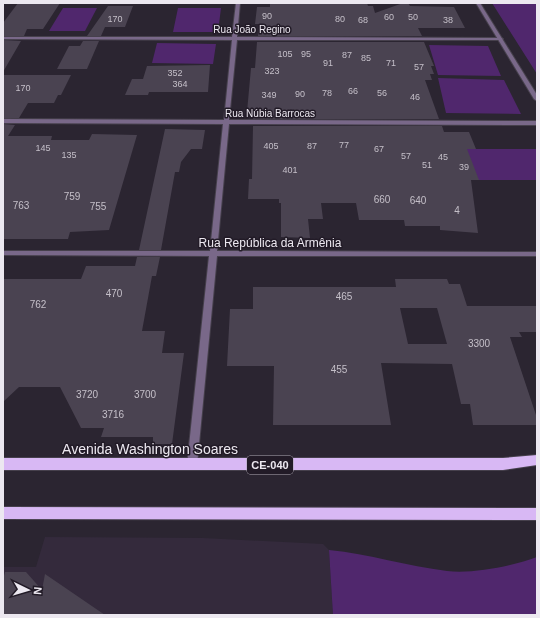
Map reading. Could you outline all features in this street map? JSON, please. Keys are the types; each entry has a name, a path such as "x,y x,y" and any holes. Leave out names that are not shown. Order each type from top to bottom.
{"highway":[{"name":"Avenida Washington Soares","path":"3,464 503,464 537,460"},
{"path":"3,514 537,514"}],"street":[{"path":"192,465 238,3"},
{"path":"478,3 537,99"},
{"name":"Rua João Regino","path":"3,38 501,39"},
{"name":"Rua Núbia Barrocas","path":"3,121 537,123"},
{"name":"Rua República da Armênia","path":"3,253 537,254"}],"shaded area":[{"path":"492,3 537,3 537,74"},
{"path":"63,8 97,8 85,31 49,31"},
{"path":"178,8 221,8 218,32 173,32"},
{"path":"157,43 216,44 213,64 152,63"},
{"path":"429,45 488,46 501,76 438,75"},
{"path":"438,78 504,80 521,114 446,113"},
{"path":"466,149 537,149 537,180 478,180"},
{"path":"45,537 203,538 323,544 329,550 333,615 3,615 3,567 36,567"},
{"path":"329,550 359,554 432,569 457,572 493,568 537,557 537,615 333,615"}],"building":[{"path":"18,3 60,3 43,29 27,29 24,36 3,36 3,23"},
{"path":"270,3 367,3 368,6 373,6 375,13 403,3 408,3 410,6 454,7 465,28 418,28 422,36 258,36 259,24 255,24 257,7 270,7"},
{"path":"108,6 133,6 125,27 105,27 101,36 87,36"},
{"path":"3,40 21,41 3,72"},
{"path":"83,41 99,41 87,69 57,69 69,46 80,46"},
{"path":"257,42 424,42 434,66 431,66 434,74 430,74 432,80 425,80 439,119 253,119 254,112 247,112 251,68 255,68"},
{"path":"210,65 208,92 149,92 148,95 125,95 132,79 143,79 147,66"},
{"path":"3,75 71,75 61,95 58,95 54,103 28,103 19,118 3,118"},
{"path":"3,124 15,125 8,136 52,136 51,140 89,140 92,134 137,135 109,230 70,232 68,239 3,239"},
{"path":"253,126 442,126 444,132 469,132 476,149 467,149 479,180 471,180 478,233 440,230 440,226 405,226 404,220 359,220 356,203 321,203 323,219 308,219 310,238 281,237 281,203 279,203 279,199 248,199 249,179 252,179"},
{"path":"165,129 205,130 202,149 191,149 181,162 179,172 175,172 161,250 139,250"},
{"path":"137,257 160,257 156,276 152,276 142,331 165,331 162,353 184,353 172,444 153,444 153,437 101,437 104,428 81,428 60,387 19,387 3,402 3,279 81,279 86,266 135,266"},
{"path":"395,279 447,279 449,284 460,284 467,306 537,306 537,332 519,332 522,337 510,337 537,418 537,425 473,425 470,404 461,404 452,364 381,363 391,425 273,425 274,366 227,366 230,309 253,309 253,287 396,287","holes":["400,308 437,308 447,344 408,344"]},
{"path":"5,572 26,572 42,590 45,574 105,615 3,615 3,579"}]}
